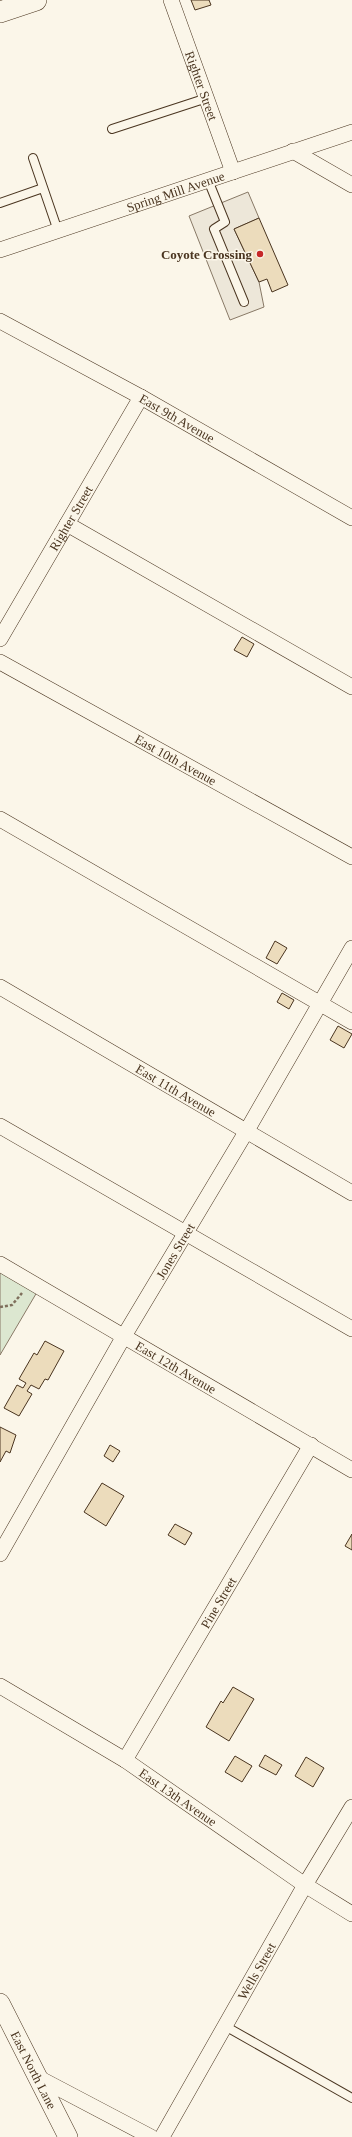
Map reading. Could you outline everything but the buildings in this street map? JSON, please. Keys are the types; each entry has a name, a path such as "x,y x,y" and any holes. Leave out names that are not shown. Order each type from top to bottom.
{"main road":[{"path":"0,12 36,0"}],"street":[{"name":"Righter Street","path":"171,0 233,172"},
{"name":"Spring Mill Avenue","path":"0,250 352,132"},
{"path":"293,151 352,185"},
{"name":"East 9th Avenue","path":"0,321 141,396 352,518"},
{"name":"Righter Street","path":"0,639 141,396"},
{"path":"67,524 352,687"},
{"name":"East 10th Avenue","path":"0,662 352,858"},
{"path":"0,819 352,1022"},
{"name":"Jones Street","path":"0,1554 124,1336 246,1132 352,948"},
{"name":"East 11th Avenue","path":"0,987 352,1193"},
{"path":"0,1126 352,1329"},
{"name":"East 12th Avenue","path":"0,1264 311,1444 352,1470"},
{"name":"Pine Street","path":"125,1760 311,1444"},
{"name":"East 13th Avenue","path":"0,1686 125,1760 305,1885 352,1914"},
{"name":"Wells Street","path":"162,2137 305,1885 352,1807"},
{"name":"East North Lane","path":"0,2003 68,2137"},
{"path":"37,2077 151,2137"}],"lane":[{"path":"112,130 206,98"},
{"path":"33,158 58,231"},
{"path":"208,180 225,222 214,229 244,302"},
{"path":"0,203 43,188"},
{"path":"225,2026 352,2098"}],"path":[{"path":"0,1307 12,1305 17,1301 29,1280"}],"green space":[{"path":"0,1264 40,1287 0,1355"}],"shaded area":[{"path":"248,192 259,218 234,229 259,282 264,307 230,320 189,216"}],"place":[{"name":"Coyote Crossing","path":"260,254"}]}
